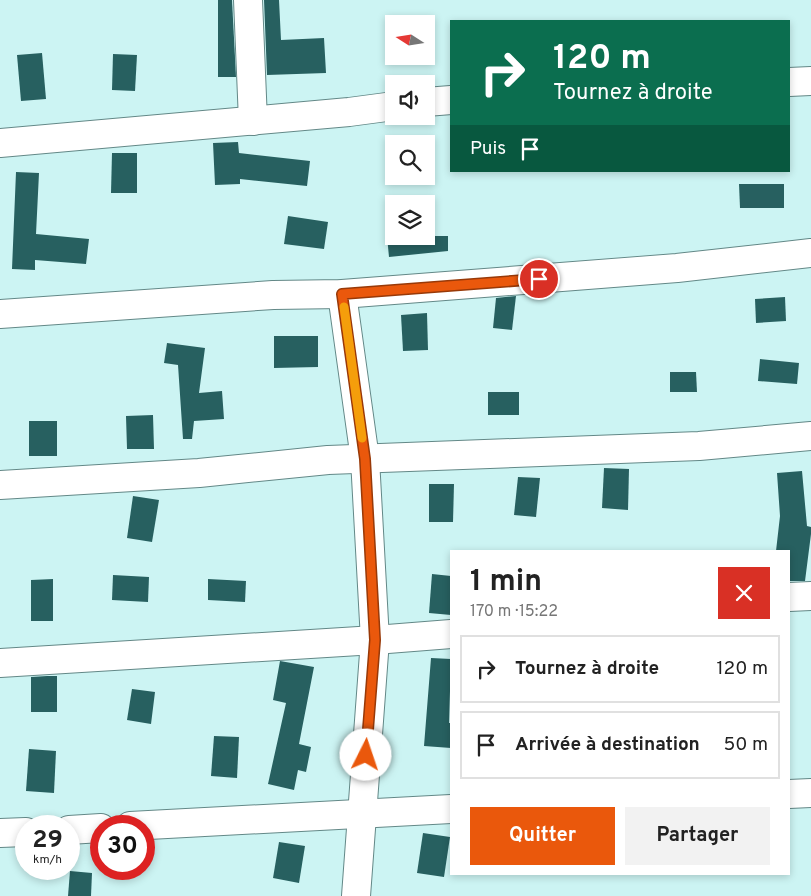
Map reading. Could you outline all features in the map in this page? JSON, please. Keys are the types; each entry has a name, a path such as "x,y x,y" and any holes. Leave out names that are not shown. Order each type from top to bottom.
{"street":[{"path":"248,0 253,120"},
{"path":"790,82 811,80"},
{"path":"435,101 450,100"},
{"path":"0,143 385,107"},
{"path":"0,314 273,295 342,294 677,268 811,253"},
{"path":"342,294 365,459 375,640 356,896"},
{"path":"0,485 199,473 328,460 699,446 811,436"},
{"path":"790,597 811,596"},
{"path":"0,663 450,634"},
{"path":"790,794 811,793"},
{"path":"155,825 450,809"},
{"path":"0,832 15,832"}],"building":[{"path":"218,0 232,0 236,77 218,77"},
{"path":"264,0 279,0 281,40 324,38 326,73 267,75"},
{"path":"42,53 46,99 21,101 17,55"},
{"path":"113,54 137,55 135,91 112,90"},
{"path":"238,142 239,153 310,161 307,186 240,179 240,184 215,185 213,143"},
{"path":"112,153 137,153 137,193 111,193"},
{"path":"16,172 39,173 36,234 89,239 86,264 35,260 35,270 12,269"},
{"path":"739,184 784,184 784,208 740,208"},
{"path":"288,216 328,222 324,249 284,244"},
{"path":"435,236 448,236 448,251 389,257 388,245 435,245"},
{"path":"516,296 512,330 493,328 496,298"},
{"path":"785,297 786,321 756,323 755,299"},
{"path":"427,313 428,350 403,351 401,315"},
{"path":"274,336 318,336 318,367 274,368"},
{"path":"167,343 205,348 199,393 222,391 224,419 194,421 192,439 183,439 178,365 164,363"},
{"path":"760,359 799,363 797,384 758,381"},
{"path":"670,372 696,372 697,392 670,392"},
{"path":"488,392 519,392 519,415 488,415"},
{"path":"153,415 154,449 127,449 126,416"},
{"path":"29,421 57,421 57,456 29,456"},
{"path":"604,468 629,469 628,510 602,508"},
{"path":"802,471 807,526 811,527 805,581 790,581 790,550 776,550 780,516 777,473"},
{"path":"518,477 540,478 536,517 514,515"},
{"path":"429,484 454,484 453,522 429,522"},
{"path":"133,496 159,500 152,542 127,538"},
{"path":"432,574 450,576 450,615 429,613"},
{"path":"113,575 149,577 148,602 112,600"},
{"path":"53,579 53,621 31,621 31,580"},
{"path":"208,579 246,581 245,602 208,600"},
{"path":"431,658 450,659 450,748 424,746"},
{"path":"280,661 314,667 299,744 311,747 306,772 298,770 294,790 268,784 286,703 273,700"},
{"path":"57,676 57,712 31,712 31,677"},
{"path":"132,689 155,692 151,724 127,720"},
{"path":"214,736 239,737 237,778 211,776"},
{"path":"29,749 56,751 54,793 26,791"},
{"path":"423,833 450,837 444,877 417,873"},
{"path":"279,842 305,846 299,883 273,878"},
{"path":"80,872 90,873 91,896 68,896 69,880 80,880"}],"slow traffic":[{"path":"344,307 362,438"}],"route":[{"path":"366,755 375,640 365,459 342,294 539,279"}]}
